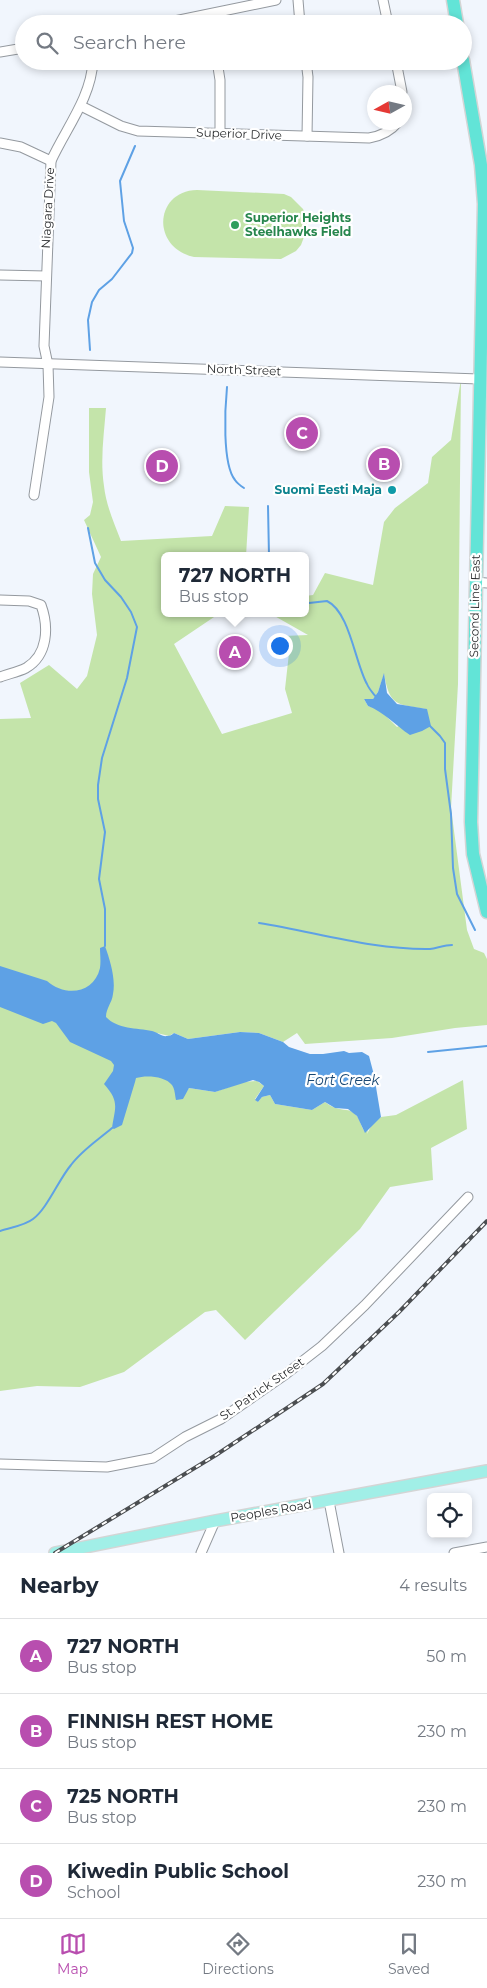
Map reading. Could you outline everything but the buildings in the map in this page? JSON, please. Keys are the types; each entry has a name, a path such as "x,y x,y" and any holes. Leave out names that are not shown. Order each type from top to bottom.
{"highway":[{"path":"453,0 456,15"},
{"name":"Second Line East","path":"465,70 481,165 484,204 480,344 483,379 481,582 471,822 475,862 487,912"}],"main road":[{"path":"480,344 487,360"},
{"name":"Peoples Road","path":"55,1553 215,1520 329,1501 487,1471"}],"street":[{"path":"223,15 276,0"},
{"path":"298,0 299,15"},
{"path":"384,0 386,15"},
{"path":"0,52 15,50"},
{"name":"Niagara Drive","path":"34,495 49,397 48,365 44,346 51,161 59,143 81,106 92,78 92,70"},
{"path":"218,70 220,133"},
{"path":"307,70 307,136"},
{"path":"398,70 401,85"},
{"name":"Superior Drive","path":"81,106 130,130 369,138 379,137 391,130"},
{"path":"0,143 21,147 51,161"},
{"path":"0,274 46,276"},
{"name":"North Street","path":"0,362 483,379"},
{"path":"0,600 29,601 41,605 46,616 46,631 44,646 37,658 26,668 0,677"},
{"name":"St. Patrick Street","path":"0,1464 107,1467 152,1458 185,1437 220,1419 286,1374 322,1346 365,1305 468,1197"},
{"path":"329,1501 339,1553"},
{"path":"201,1553 215,1520"},
{"path":"454,1553 487,1547"}],"green space":[{"name":"Superior Heights Steelhawks Field","path":"197,190 284,194 291,197 303,209 307,218 307,229 301,245 296,251 281,259 194,257 180,252 170,243 165,232 163,220 166,209 172,200 183,193"},
{"path":"461,379 458,684 451,808 467,930 474,949 484,953 487,959 487,1025 392,1038 305,1044 297,1033 283,1042 259,1033 240,1032 188,1039 174,1033 169,1036 157,1033 175,1091 186,1092 189,1088 215,1092 243,1082 257,1081 264,1086 255,1099 258,1102 262,1097 270,1095 275,1104 312,1110 325,1102 335,1108 353,1112 365,1132 368,1130 367,1134 372,1124 381,1117 396,1115 463,1080 467,1129 431,1148 433,1180 390,1187 360,1229 245,1340 216,1310 205,1312 124,1372 80,1387 37,1386 0,1391 0,719 31,718 20,683 49,665 77,689 87,676 97,635 92,594 93,574 101,557 84,520 90,515 93,502 89,472 89,408 106,408 103,476 108,507 121,541 212,536 225,506 249,507 246,552 161,552 161,617 214,617 174,644 222,734 292,713 285,689 289,653 283,636 308,635 276,617 309,617 309,596 313,595 325,573 373,585 384,522 395,508 428,483 432,457 451,440","holes":["384,674 389,693 396,702 426,709 397,727 380,710 368,706 364,699 373,699 378,692"]}],"water":[{"path":"384,673 387,693 397,704 427,709 431,726 410,735 384,715 368,706 364,699 373,699 378,692"},
{"name":"Fort Creek","path":"105,946 111,963 114,982 112,997 106,1014 106,1017 111,1021 121,1026 152,1031 163,1036 170,1036 174,1033 188,1039 240,1032 259,1033 283,1042 289,1047 310,1054 344,1051 349,1053 362,1052 369,1056 381,1117 365,1133 357,1116 348,1109 335,1108 325,1102 312,1110 275,1104 270,1095 262,1097 258,1102 255,1100 264,1086 253,1080 215,1092 189,1088 183,1099 176,1100 174,1088 169,1082 160,1078 145,1077 136,1078 122,1125 114,1129 112,1128 115,1105 109,1090 104,1084 113,1071 114,1065 111,1061 70,1042 56,1023 52,1021 43,1024 0,1007 0,966 47,981 62,989 78,990 85,988 97,977 100,968 100,948"}],"waterway":[{"path":"90,350 88,320 92,302 99,290 112,279 132,253 133,248 124,221 120,181 135,146"},
{"path":"227,387 225,435 228,462 235,480 244,488"},
{"path":"268,506 269,552"},
{"path":"88,528 95,563 105,580 121,597 131,612 137,627 127,678 102,758 98,785 98,799 105,832 99,879 105,909 105,946"},
{"path":"309,603 327,601 335,607 347,627 363,675 376,697"},
{"path":"430,726 445,743 445,769 451,814 453,868 457,894 475,930"},
{"path":"259,923 387,947 430,949 452,945"},
{"name":"Fort Creek","path":"428,1052 487,1046"},
{"path":"0,1231 33,1219 48,1201 75,1160 112,1128"}],"railway":[{"path":"55,1553 216,1455 323,1384 399,1312 487,1221"}],"place":[{"name":"Superior Heights Steelhawks Field","path":"235,225"},
{"name":"725 NORTH","path":"302,433"},
{"name":"FINNISH REST HOME","path":"384,464"},
{"name":"Kiwedin Public School","path":"162,466"},
{"name":"Suomi Eesti Maja","path":"392,490"},
{"name":"727 NORTH","path":"235,652"}]}
